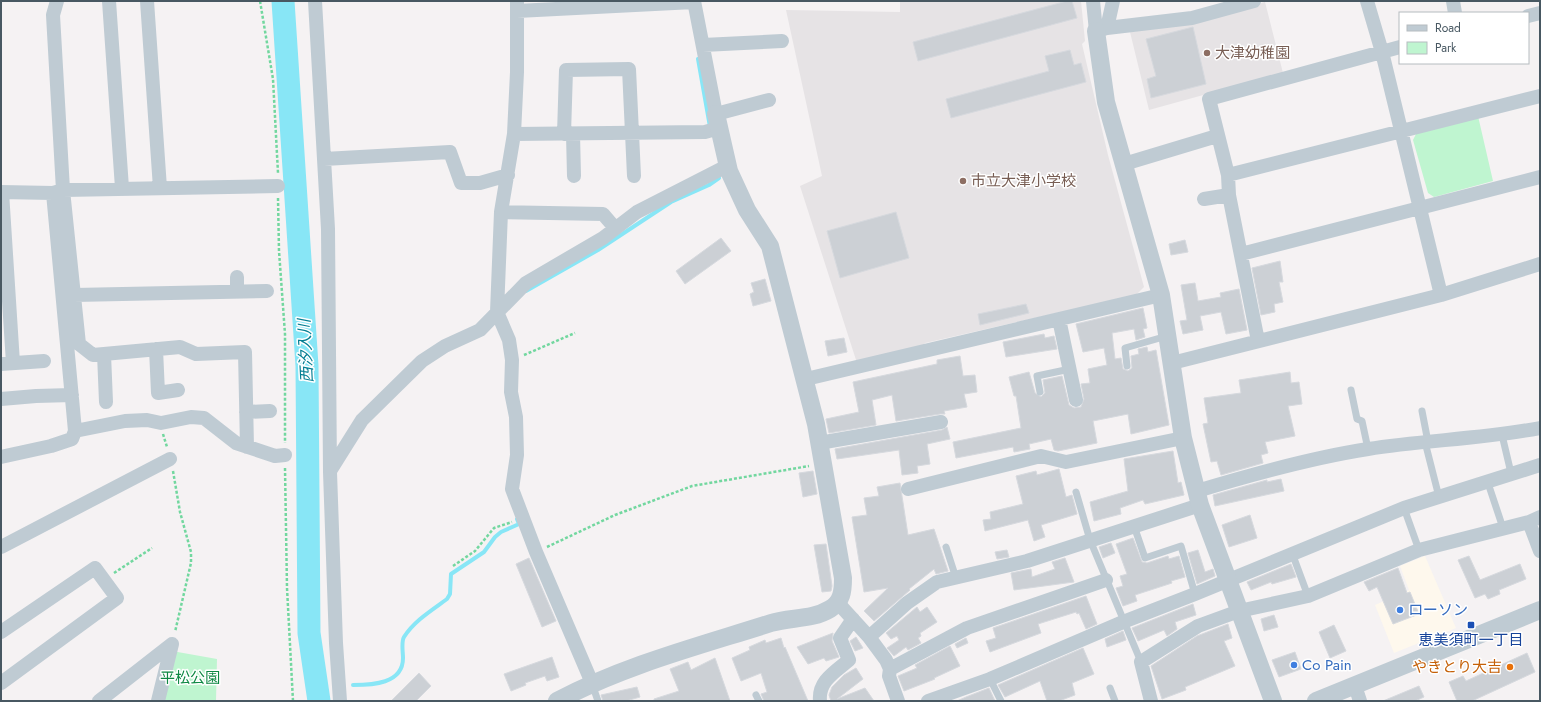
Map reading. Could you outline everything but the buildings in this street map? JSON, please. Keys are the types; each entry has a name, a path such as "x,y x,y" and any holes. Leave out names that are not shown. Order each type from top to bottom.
{"street":[{"path":"1,458 51,446 72,439 75,431 58,191 53,15 57,1"},
{"path":"109,1 122,188"},
{"path":"147,1 160,188"},
{"path":"315,1 328,229 330,472 336,643 340,701"},
{"path":"1093,1 1101,30 1106,102 1161,295 1183,438 1198,498 1273,701"},
{"path":"1101,30 1114,1"},
{"path":"1101,30 1192,18 1254,1"},
{"path":"1367,1 1382,52 1441,295"},
{"path":"1453,1 1455,12"},
{"path":"557,701 592,683 634,666 783,619 820,614 838,603 843,592 843,578 806,379 770,246 747,210 727,166 713,125 703,45 694,2 517,6 514,134 501,212 497,312 509,340 512,360 511,392 516,417 518,455 512,489 536,552 592,683"},
{"path":"1529,16 1540,13"},
{"path":"703,45 782,41"},
{"path":"1258,341 1229,196 1228,175 1208,99 1399,47"},
{"path":"574,176 568,134 566,70 629,69 634,176"},
{"path":"1228,175 1540,96"},
{"path":"514,134 633,133 713,125 769,100"},
{"path":"1124,164 1217,136"},
{"path":"324,159 450,152 461,183 480,183 508,175"},
{"path":"330,472 362,420 422,361 445,346 480,330 526,283 603,238 637,212 727,166"},
{"path":"1241,254 1540,177"},
{"path":"44,361 7,363 2,192 122,188 278,186"},
{"path":"58,191 74,295 79,344 93,355 180,347 196,354 245,352 247,447"},
{"path":"1204,199 1229,196"},
{"path":"501,212 603,214 615,228"},
{"path":"1172,363 1441,295 1540,264"},
{"path":"237,277 237,292"},
{"path":"74,295 267,291"},
{"path":"806,379 1161,295"},
{"path":"1059,319 1076,400"},
{"path":"156,350 158,392 178,390"},
{"path":"104,354 106,402"},
{"path":"1,399 72,395"},
{"path":"246,412 270,411"},
{"path":"75,431 125,420 146,420 161,423 192,417 204,418 236,443 275,456 285,455"},
{"path":"819,443 941,422"},
{"path":"869,637 907,603 936,582 1027,561 1134,526 1265,471 1368,449 1476,436 1502,435 1540,428"},
{"path":"908,489 1041,456 1066,462 1183,438"},
{"path":"1,547 170,460"},
{"path":"928,701 990,679 1123,622 1404,508 1487,480 1540,465"},
{"path":"1151,701 1141,662 1198,626 1239,611 1308,596 1419,550 1534,519 1540,551"},
{"path":"1,632 95,568 116,598 1,683"},
{"path":"890,669 967,628 1106,580"},
{"path":"838,603 869,637 886,660 890,669 889,676 898,701"},
{"path":"1316,701 1358,693 1540,610"},
{"path":"820,701 819,692 822,684 849,660 840,638 853,619"},
{"path":"99,701 172,644"},
{"path":"158,701 172,644"}],"lane":[{"path":"1127,366 1125,348 1168,336"},
{"path":"1040,392 1036,376 1070,369"},
{"path":"1351,390 1357,419 1362,421 1368,449"},
{"path":"1422,411 1439,496"},
{"path":"1502,435 1511,473"},
{"path":"1487,480 1503,528"},
{"path":"1076,492 1090,540 1141,662"},
{"path":"1404,508 1419,550"},
{"path":"1134,526 1145,558 1181,546 1195,594"},
{"path":"946,547 956,578"},
{"path":"1292,553 1308,596"},
{"path":"990,679 1001,701"},
{"path":"592,683 598,701"},
{"path":"1110,688 1115,701"}],"path":[{"path":"260,1 273,79 278,186 279,252 286,334 285,455 287,588 292,701"},
{"path":"512,360 575,333"},
{"path":"161,423 180,512 191,552 191,563 172,644"},
{"path":"536,552 615,516 692,486 822,464"},
{"path":"453,566 475,551 494,528 514,521"},
{"path":"104,580 152,548"}],"shaded area":[{"name":"市立大津小学校","path":"900,1 1081,1 1085,41 1082,44 1108,155 1144,287 1136,295 925,343 923,346 857,363 800,186 822,176 786,10 900,12"},
{"name":"大津幼稚園","path":"1265,2 1283,73 1149,110 1130,32 1193,23"},
{"path":"1425,556 1456,628 1394,653 1375,605 1409,590 1400,566"}],"green space":[{"path":"1478,116 1493,181 1434,197 1428,193 1413,140 1417,132"},
{"name":"平松公園","path":"172,651 217,659 216,701 161,701"}],"waterway":[{"name":"西汐入川","path":"283,1 307,366 309,633 319,701"},
{"path":"698,59 710,127"},
{"path":"526,291 598,250 671,202 709,185 719,178"},
{"path":"353,685 385,681 398,673 402,667 402,647 404,637 418,621 447,599 450,594 451,574 484,552 495,537 501,532 519,524 517,519"}],"place":[{"name":"大津幼稚園","path":"1207,53"},
{"name":"市立大津小学校","path":"963,181"},
{"name":"ローソン","path":"1400,610"},
{"name":"恵美須町一丁目","path":"1471,625"},
{"name":"Co Pain","path":"1294,665"},
{"name":"やきとり大吉","path":"1510,667"}]}
